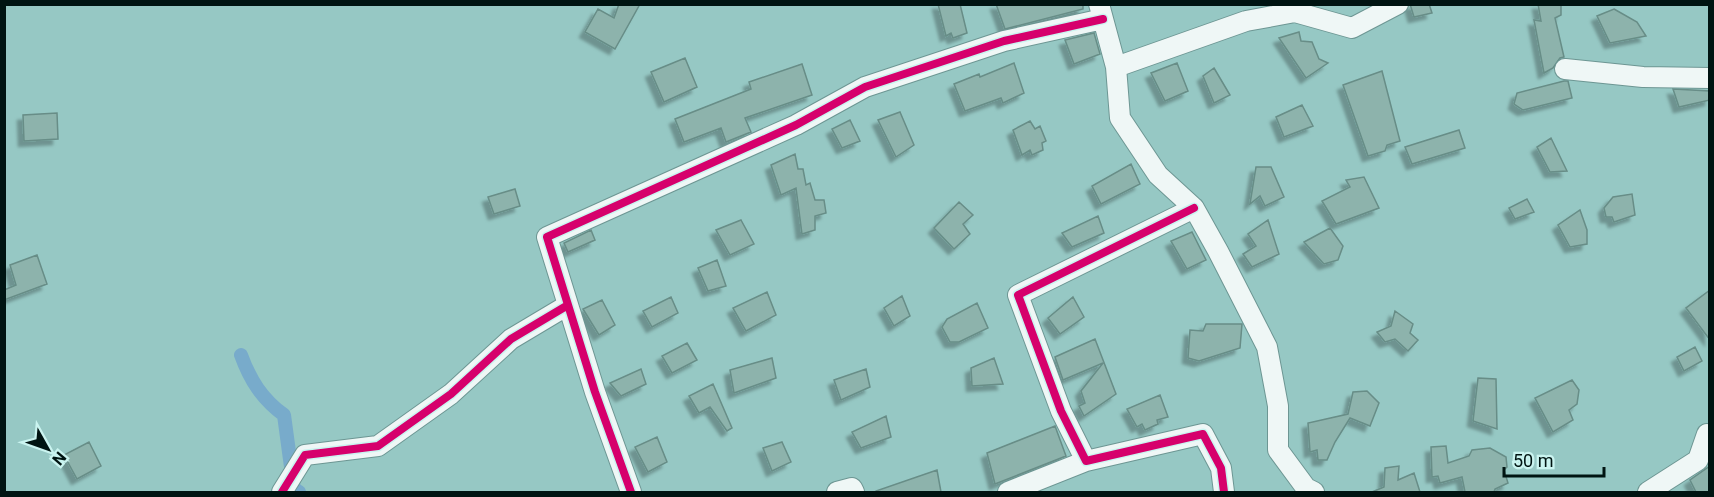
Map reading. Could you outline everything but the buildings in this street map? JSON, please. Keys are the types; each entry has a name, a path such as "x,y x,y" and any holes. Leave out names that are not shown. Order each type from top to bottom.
{"street":[{"path":"1116,67 1246,21 1295,12 1352,28 1398,4"},
{"path":"631,492 595,392 548,237 795,125 865,87 1101,12 1116,67 1120,118 1158,175 1194,208 1218,251 1267,347 1278,406 1278,450 1306,488 1314,492"},
{"path":"1565,69 1643,78 1710,78"},
{"path":"1086,461 1060,411 1018,295 1194,208"},
{"path":"282,492 305,455 378,446 451,394 511,339 568,305"},
{"path":"1008,492 1086,461 1203,434 1221,468 1224,492"},
{"path":"1648,492 1698,460 1707,434"},
{"path":"837,492 852,488 854,492"}],"waterway":[{"path":"241,355 248,373 258,388 284,415 294,489 299,492"}],"cycle path":[{"path":"631,492 595,392 547,237 796,125 865,87 1004,41 1103,19"},
{"path":"1194,208 1018,295 1061,411 1086,461 1203,434 1221,468 1224,492"},
{"path":"282,492 305,455 378,446 451,394 511,339 568,305"}]}
